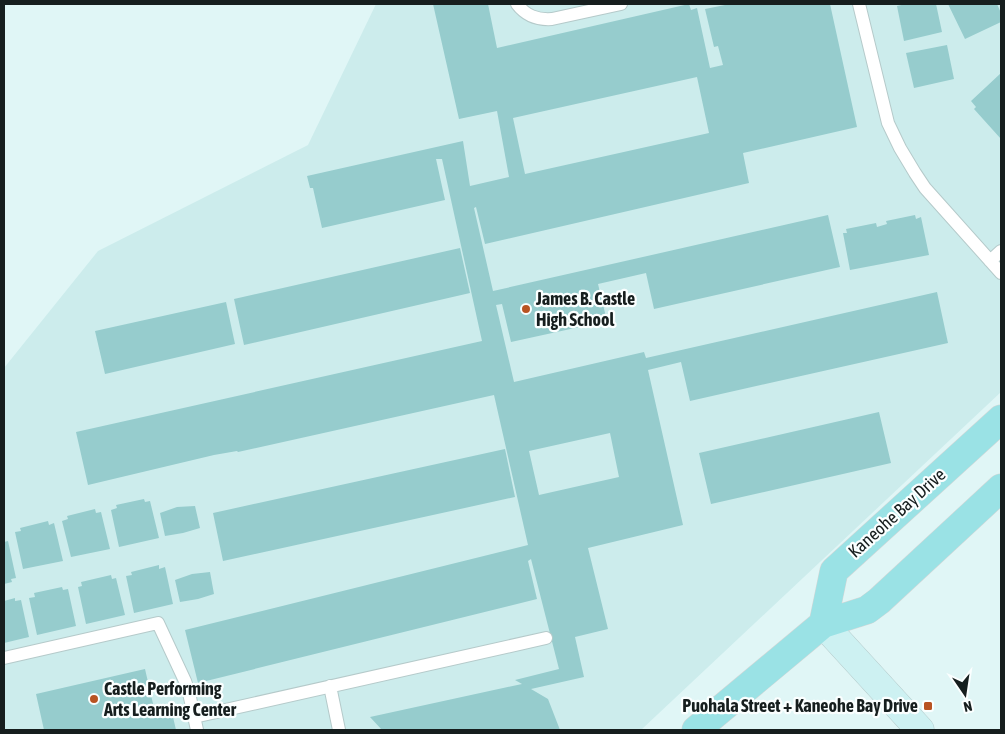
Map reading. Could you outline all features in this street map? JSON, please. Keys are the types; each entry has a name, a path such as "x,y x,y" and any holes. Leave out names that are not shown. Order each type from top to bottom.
{"main road":[{"name":"Kaneohe Bay Drive","path":"823,624 834,571 1001,419"},
{"path":"696,730 823,624 867,610 1001,488"}],"street":[{"path":"823,624 920,730"}],"lane":[{"path":"517,4 521,10 541,20 621,4"},
{"path":"860,4 888,123 900,148 925,188 1001,273"},
{"path":"990,261 1001,252"},
{"path":"4,658 158,623 185,681 197,730"},
{"path":"194,717 546,638"},
{"path":"330,686 339,730"}],"shaded area":[{"name":"James B. Castle High School","path":"376,4 1001,4 1001,392 641,730 4,730 4,368 98,251 308,145"}],"building":[{"path":"433,4 488,4 497,48 689,4 691,10 697,8 710,68 723,65 718,46 714,47 705,9 730,4 830,4 857,127 743,153 749,183 485,244 476,207 474,208 493,291 828,215 840,267 654,309 646,273 598,284 607,321 511,342 502,304 496,305 514,382 644,352 646,358 937,292 948,343 690,401 681,362 648,370 683,525 588,548 608,629 575,637 584,677 531,689 548,699 560,730 382,730 370,717 522,684 515,680 559,669 531,559 528,561 537,599 198,683 185,630 528,545 494,395 238,452 214,455 88,485 76,432 482,341 442,159 436,159 445,200 322,228 313,188 310,188 307,176 463,141 470,186 509,177 497,111 459,119","holes":["697,77 709,133 525,174 513,118","610,433 619,477 539,495 529,451"]},
{"path":"906,4 936,4 942,32 904,41 897,6"},
{"path":"948,4 997,4 1001,13 1001,22 965,39"},
{"path":"947,45 954,79 914,88 906,53"},
{"path":"1001,73 1001,139 974,109 976,107 971,101"},
{"path":"915,215 916,219 921,217 929,255 850,270 843,233 847,233 846,229 876,223 877,227 887,224 886,221"},
{"path":"460,248 470,293 244,345 234,299"},
{"path":"226,302 235,344 105,374 95,331"},
{"path":"879,412 891,463 711,504 699,453"},
{"path":"505,449 515,497 223,561 213,513"},
{"path":"144,499 145,502 150,501 159,538 119,547 111,510 117,508 116,505"},
{"path":"195,506 200,528 165,536 160,513 177,507"},
{"path":"95,509 96,513 101,512 110,549 71,557 62,521 68,519 67,516"},
{"path":"48,521 49,525 54,523 63,561 23,569 15,532 21,531 20,528"},
{"path":"8,541 16,578 11,579 12,582 4,584 4,542"},
{"path":"159,565 159,569 165,567 173,604 134,613 126,576 132,575 131,572"},
{"path":"210,572 214,594 180,602 175,580 192,574"},
{"path":"111,575 112,579 116,578 125,615 86,624 78,587 82,586 81,582"},
{"path":"62,587 63,590 68,589 76,626 37,635 29,598 35,597 34,593"},
{"path":"15,598 15,601 21,600 29,637 4,643 4,601"},
{"name":"Castle Performing Arts Learning Center","path":"145,669 154,708 170,704 176,730 44,730 36,694"}],"place":[{"name":"James B. Castle High School","path":"526,309"},
{"name":"Castle Performing Arts Learning Center","path":"94,699"},
{"name":"Puohala Street + Kaneohe Bay Drive","path":"928,706"}]}
